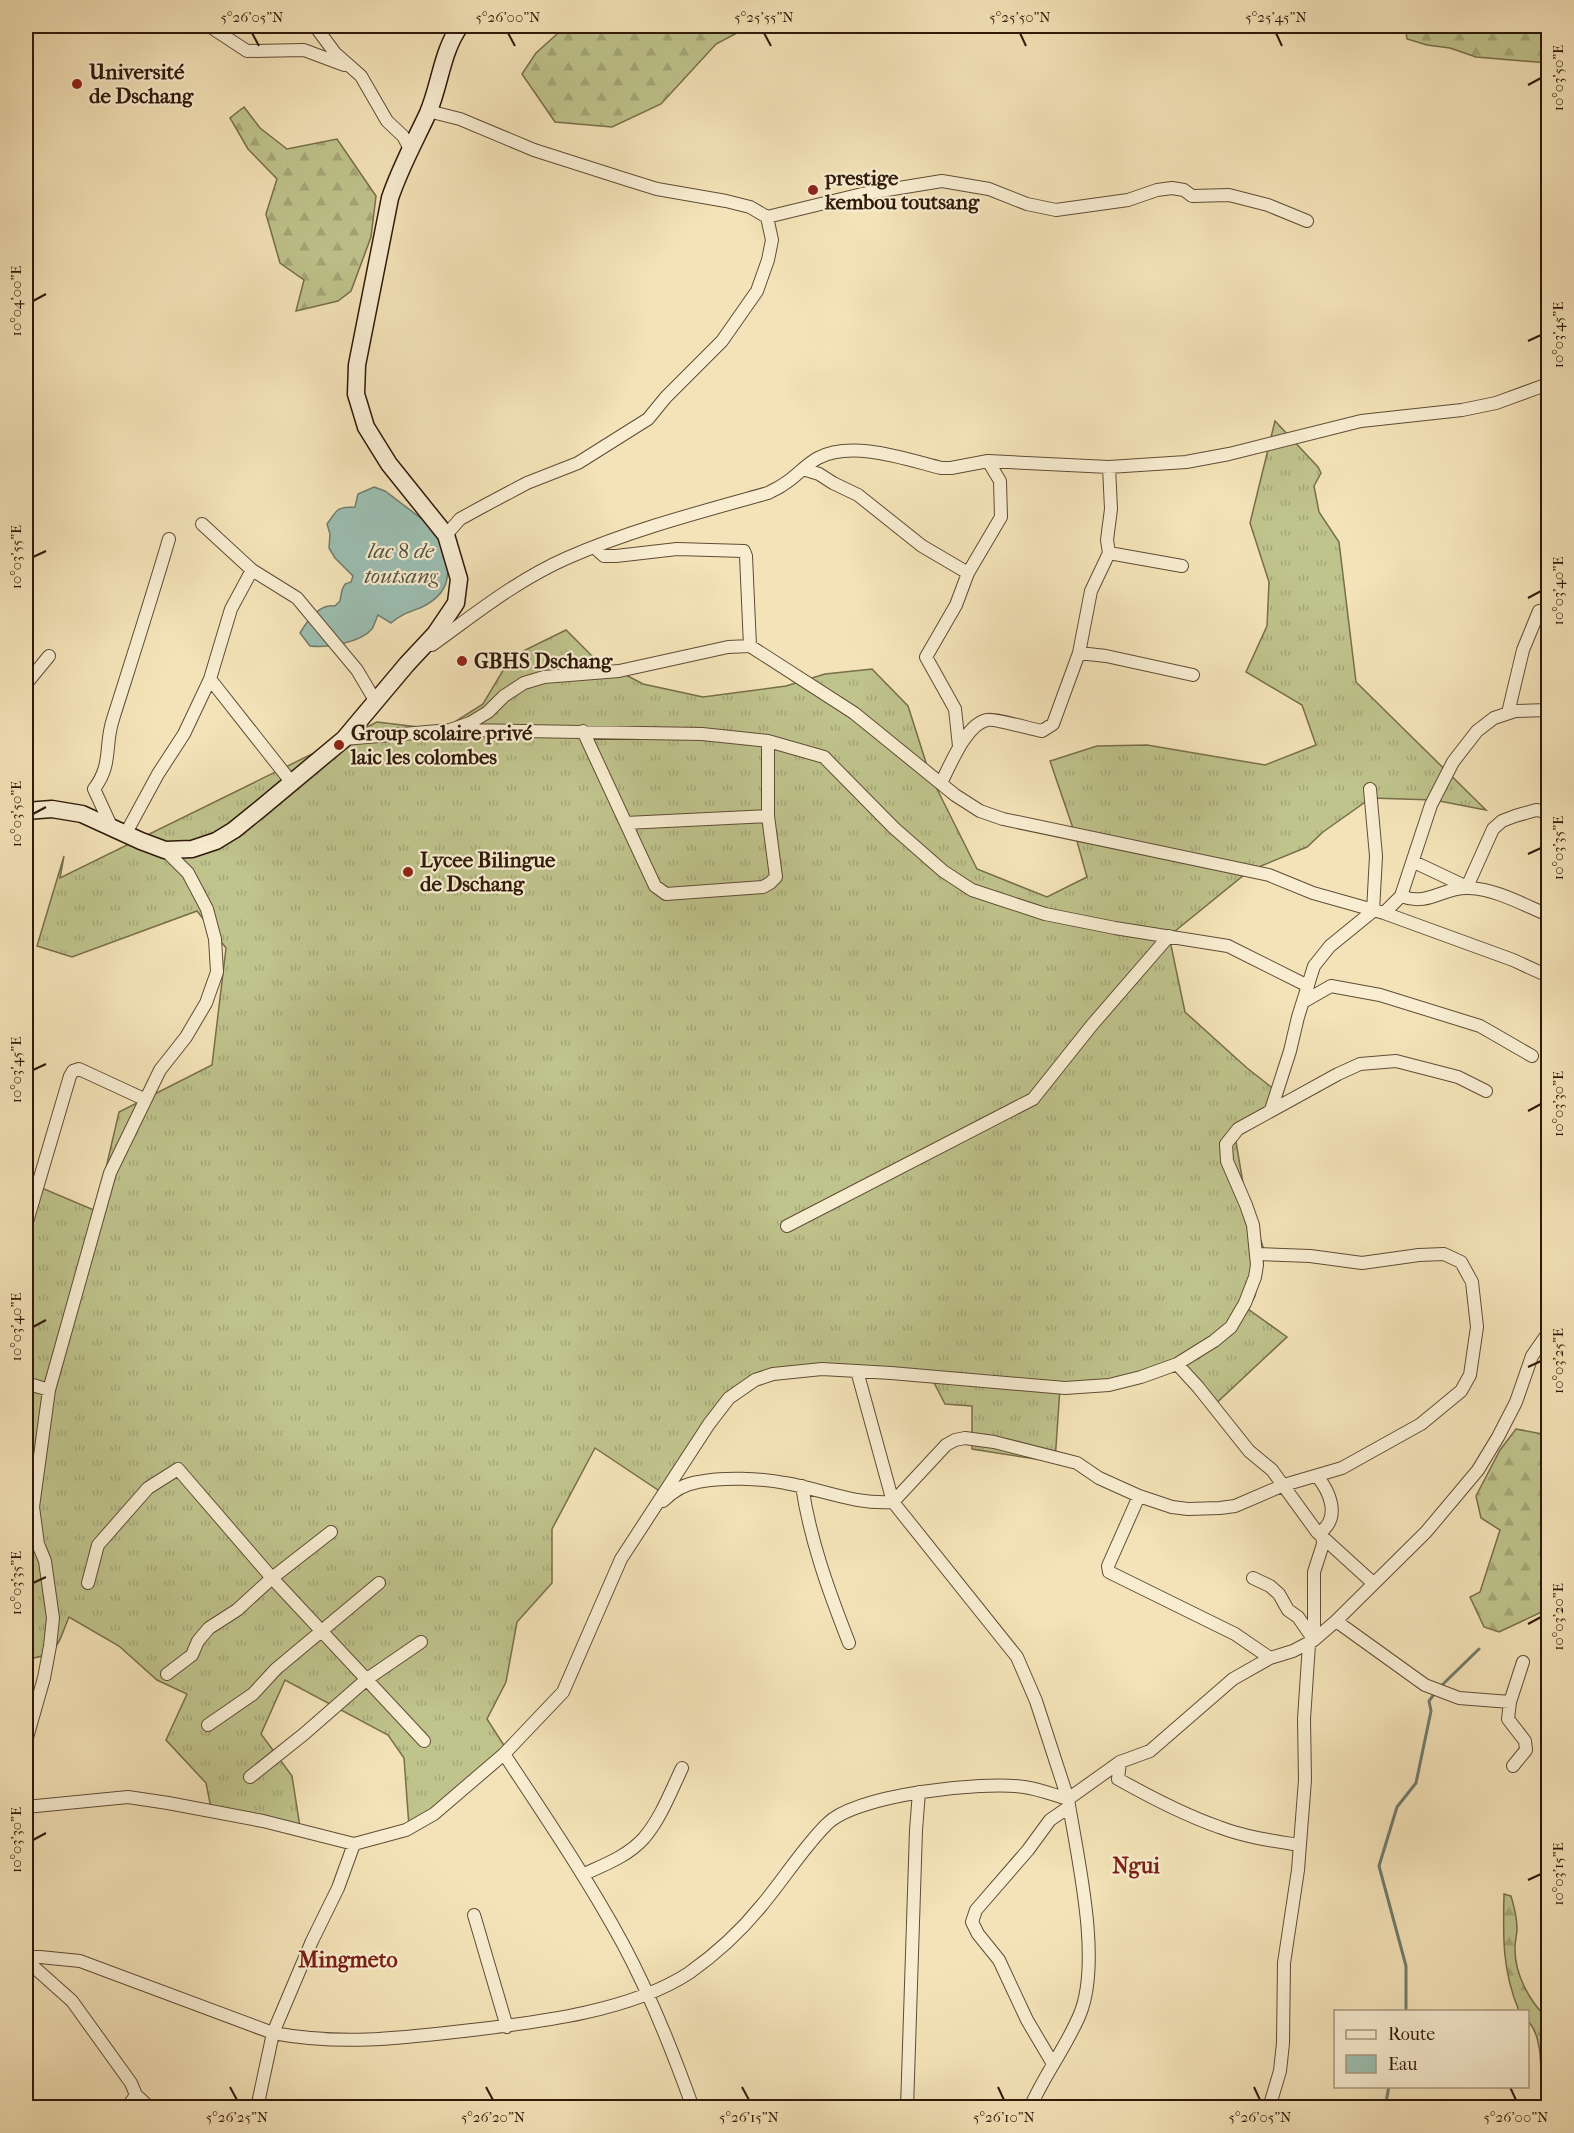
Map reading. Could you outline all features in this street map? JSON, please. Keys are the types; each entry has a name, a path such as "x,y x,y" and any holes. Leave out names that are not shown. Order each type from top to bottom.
{"street":[{"path":"209,26 247,51 304,50 349,67"},
{"path":"315,26 335,53 362,76 387,122 403,136 410,149"},
{"path":"165,850 192,849 216,841 234,830 344,739 406,664 435,634 456,603 459,579 446,535 389,464 366,427 356,394 357,365 384,225 396,178 428,111 442,66 460,26"},
{"path":"428,111 460,119 534,150 628,180 657,189 750,207 767,217 862,194 942,181 989,189 1027,204 1056,210 1128,200 1157,190 1172,188 1184,190 1192,196 1229,195 1268,205 1307,221"},
{"path":"446,535 460,519 527,483 578,463 648,419 666,397 722,341 757,291 768,260 772,240 767,217"},
{"path":"406,664 519,583 565,559 650,527 768,493 784,484 814,460 830,452 844,450 877,453 941,468 988,461 1109,467 1186,462 1229,454 1361,421 1462,410 1496,403 1548,384"},
{"path":"959,746 955,709 926,657 956,605 968,573 1001,517 1000,481 988,461"},
{"path":"941,783 959,746 976,725 988,719 1042,731 1053,724 1079,653 1091,591 1109,553 1107,540 1112,509 1109,467"},
{"path":"803,469 819,474 858,495 922,546 968,573"},
{"path":"202,524 252,570 297,598 357,670 376,702"},
{"path":"119,831 94,789 103,776 112,720 141,634 169,539"},
{"path":"594,547 604,555 616,556 677,549 744,551 747,556 750,646"},
{"path":"1109,553 1182,566"},
{"path":"119,831 184,734 210,679 231,609 252,570"},
{"path":"1508,713 1523,650 1539,611"},
{"path":"450,730 470,723 488,712 504,696 524,683 544,677 619,671 728,647 750,646 854,713 980,812 1003,819 1269,875 1313,893 1379,912 1513,960 1548,976"},
{"path":"1079,653 1106,656 1193,675"},
{"path":"26,684 49,656"},
{"path":"210,679 292,783"},
{"path":"1270,1110 1290,1051 1314,966 1330,946 1401,896 1431,805 1453,762 1477,731 1494,718 1508,713 1548,710"},
{"path":"344,739 450,730 702,734 768,741 824,757 894,828 943,871 972,890 1045,914 1228,946 1308,986"},
{"path":"583,731 655,886 666,894 763,887 776,877 768,816 768,741"},
{"path":"1370,789 1379,912"},
{"path":"26,811 51,809 82,814 165,850 188,873 207,909 215,939 217,972 207,1003 186,1037 159,1070 110,1173 49,1390 30,1485 34,1525 45,1561 52,1618 44,1678 26,1740"},
{"path":"1467,887 1493,829 1502,821 1515,816 1536,810 1548,812"},
{"path":"626,823 768,816"},
{"path":"1414,862 1467,887 1485,890 1548,915"},
{"path":"1401,896 1411,900 1430,899 1467,887"},
{"path":"787,1226 1033,1100 1092,1025 1169,936"},
{"path":"1303,1002 1331,986 1380,995 1480,1026 1532,1056"},
{"path":"26,1807 128,1797 263,1821 354,1844 406,1830 434,1814 504,1754 564,1692 621,1559 709,1424 729,1398 755,1380 773,1374 822,1370 1065,1388 1109,1385 1142,1377 1177,1364 1214,1341 1231,1327 1245,1303 1255,1277 1256,1254 1253,1225 1227,1161 1226,1144 1238,1129 1360,1064 1396,1061 1458,1077 1486,1091"},
{"path":"26,1225 70,1076 74,1071 79,1069 144,1099"},
{"path":"652,1511 673,1491 697,1482 735,1479 783,1482 853,1500 892,1502 946,1445 965,1438 1077,1463 1099,1479 1172,1507 1188,1509 1235,1506 1284,1485 1342,1468 1421,1424 1461,1390 1470,1375 1477,1328 1472,1282 1461,1262 1444,1254 1362,1263 1310,1256 1256,1254"},
{"path":"1269,2108 1280,2071 1284,1963 1300,1845 1305,1780 1304,1719 1309,1644 1336,1621 1426,1532 1478,1470 1516,1402 1532,1356 1548,1333"},
{"path":"1177,1364 1249,1450 1272,1470 1297,1506 1324,1538 1373,1583"},
{"path":"857,1371 892,1502 1017,1657 1036,1701 1069,1803 1087,1926 1088,1968 1085,1995 1080,2014 1030,2108"},
{"path":"26,1383 49,1390"},
{"path":"88,1583 98,1545 148,1488 178,1469 272,1578 424,1741"},
{"path":"1314,1640 1314,1572 1324,1538 1322,1532 1333,1518 1329,1492 1317,1476"},
{"path":"802,1486 805,1510 817,1553 849,1642"},
{"path":"1139,1496 1108,1566 1109,1572 1235,1634 1270,1658"},
{"path":"167,1674 192,1655 198,1641 209,1628 237,1610 272,1578 331,1532"},
{"path":"1253,1578 1280,1594 1288,1610 1298,1617 1314,1640"},
{"path":"208,1725 253,1694 276,1669 320,1630 379,1583"},
{"path":"1336,1621 1425,1685 1459,1698 1510,1702"},
{"path":"1053,2064 1027,2020 999,1960 978,1934 972,1922 976,1910 1028,1850 1050,1820 1120,1762 1150,1751 1233,1679 1270,1658 1293,1651 1314,1640"},
{"path":"250,1777 367,1679 421,1642"},
{"path":"1513,1766 1526,1750 1525,1741 1508,1719 1510,1702 1523,1662"},
{"path":"504,1754 584,1874 624,1945 666,2035 693,2108"},
{"path":"1120,1762 1118,1779 1147,1796 1218,1827 1259,1839 1300,1845"},
{"path":"584,1874 616,1859 643,1839 658,1816 682,1768"},
{"path":"26,1958 80,1961 273,2033 315,2040 383,2040 542,2021 614,2005 667,1986 690,1972 737,1934 829,1822 851,1809 919,1792 972,1786 1024,1787 1069,1803"},
{"path":"907,2108 915,1830 919,1792"},
{"path":"257,2108 273,2033 312,1941 338,1888 354,1844"},
{"path":"474,1915 507,2026"},
{"path":"26,1958 72,2001 131,2083 136,2095 150,2108"},
{"path":"127,2108 136,2095"}],"green space":[{"path":"566,26 750,26 716,44 661,104 612,127 555,122 522,74 536,53"},
{"path":"1405,26 1548,26 1548,63 1476,57 1450,48 1427,45 1407,39"},
{"path":"244,107 260,128 287,149 337,139 376,196 371,237 351,291 338,301 296,311 304,280 280,263 266,214 277,179 248,149 230,118"},
{"path":"1275,421 1321,473 1314,486 1319,512 1339,542 1356,682 1486,810 1434,800 1371,798 1323,832 1307,847 1249,871 1169,936 1185,1012 1247,1068 1289,1101 1235,1136 1244,1189 1265,1253 1255,1296 1248,1309 1287,1337 1210,1409 1180,1364 1135,1379 1060,1387 1055,1462 972,1449 972,1406 945,1404 930,1375 867,1371 769,1376 731,1396 661,1492 595,1448 552,1529 552,1583 517,1622 506,1682 487,1719 507,1750 409,1827 404,1758 388,1735 285,1680 261,1734 292,1776 300,1827 211,1808 206,1783 166,1740 187,1694 157,1680 119,1646 69,1617 59,1642 51,1652 26,1659 26,1353 33,1330 26,1325 26,1195 30,1183 96,1211 119,1112 212,1065 226,948 197,911 72,957 37,946 64,856 60,878 377,722 419,727 450,725 483,704 511,657 566,630 595,659 643,684 703,697 786,686 825,674 872,669 908,706 930,775 977,869 1047,897 1087,877 1050,761 1097,746 1147,745 1265,765 1316,745 1302,705 1246,672 1267,626 1269,582 1250,523"},
{"path":"1516,1429 1548,1435 1548,1609 1499,1632 1484,1627 1470,1597 1480,1592 1500,1530 1481,1518 1476,1496 1500,1450"},
{"path":"1504,1894 1511,1896 1515,1912 1517,1929 1515,1957 1520,1977 1529,1996 1548,2019 1548,2107 1542,2107 1540,2050 1534,2029 1529,2022 1529,2010 1519,2010 1513,1996 1504,1939"}],"water":[{"name":"lac 8 de toutsang","path":"374,487 385,491 443,535 448,568 445,586 432,601 391,623 378,615 372,629 360,638 334,645 310,646 300,633 303,628 319,610 335,606 340,601 345,584 351,582 353,576 335,558 329,548 330,534 327,524 338,510 355,507 358,494"}],"waterway":[{"path":"1440,1687 1479,1649"},
{"path":"1406,2010 1406,1966 1379,1866 1397,1807 1416,1783 1431,1711 1429,1701 1435,1693"},
{"path":"1385,2108 1389,2088"}],"place":[{"name":"Université de Dschang","path":"77,84"},
{"name":"prestige kembou toutsang","path":"813,190"},
{"name":"GBHS Dschang","path":"462,661"},
{"name":"Group scolaire privé laic les colombes","path":"339,745"},
{"name":"Lycee Bilingue de Dschang","path":"408,872"}],"district":[{"name":"Ngui","path":"1136,1865"},
{"name":"Mingmeto","path":"348,1959"}]}
